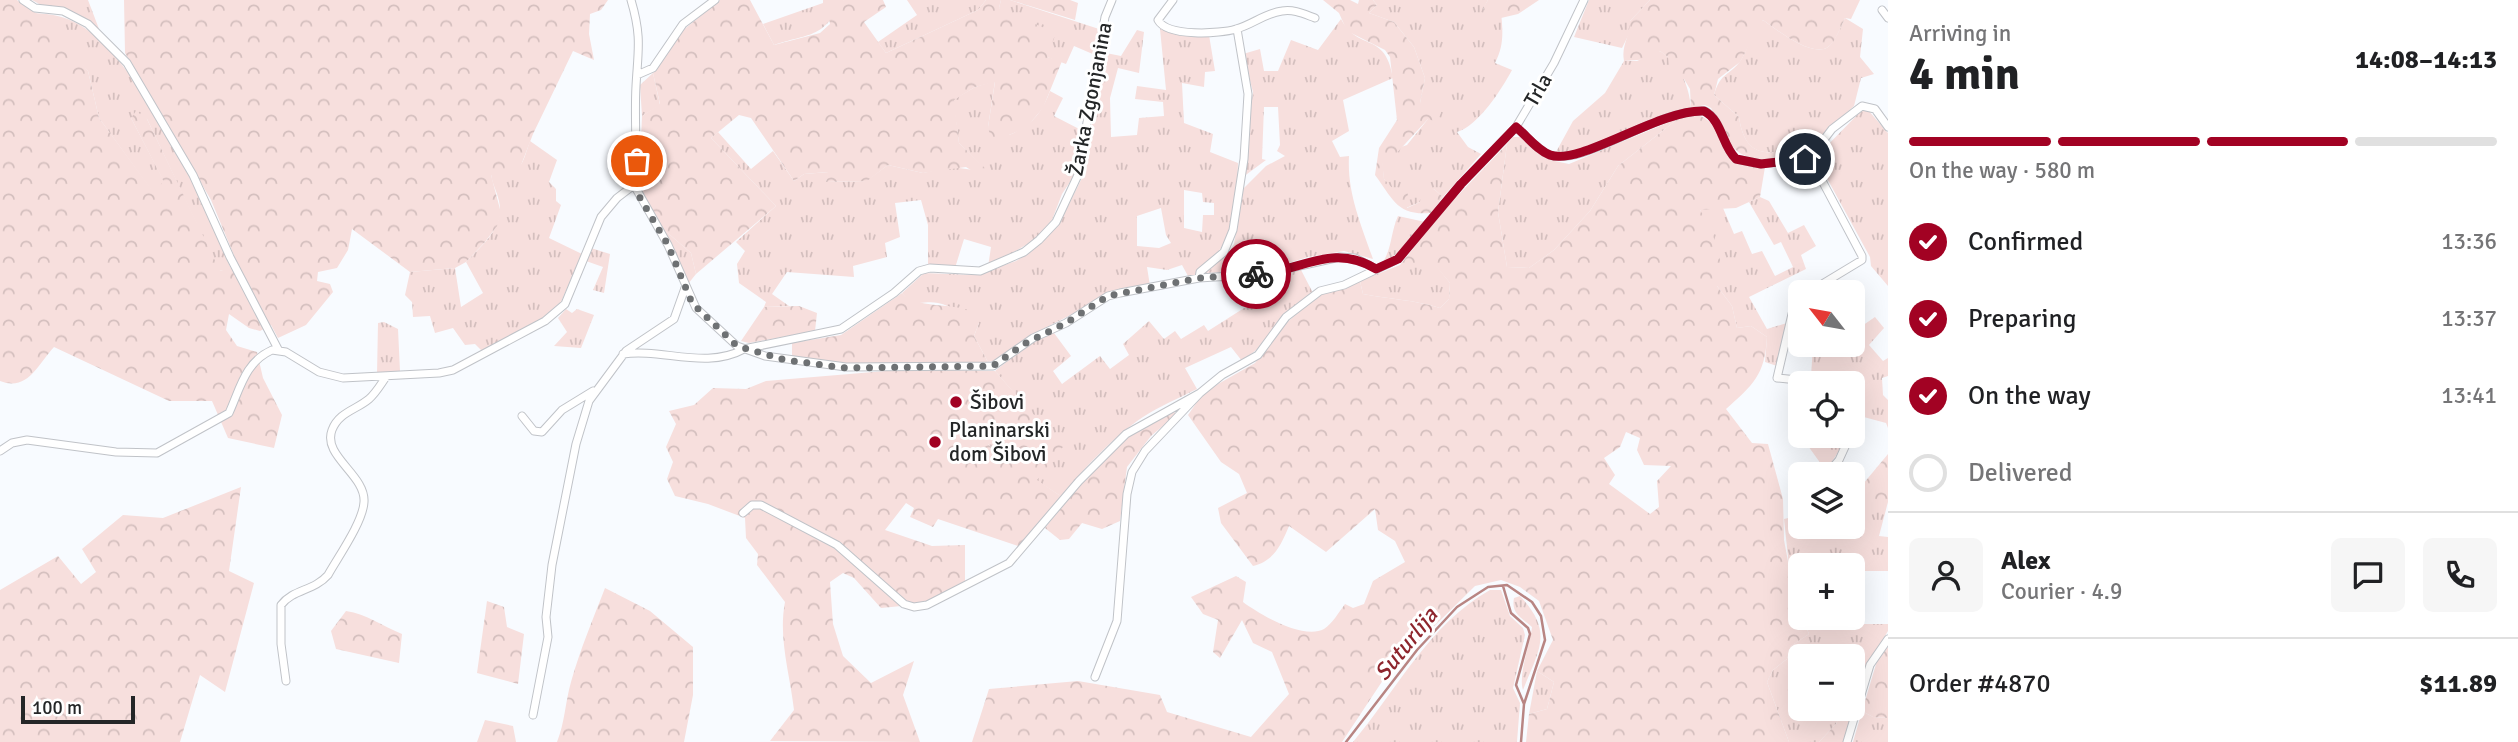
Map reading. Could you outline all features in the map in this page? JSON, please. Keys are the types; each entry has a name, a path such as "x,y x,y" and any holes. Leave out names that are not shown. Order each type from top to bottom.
{"street":[{"path":"23,0 35,8 63,11 88,24 127,63 193,175 230,257 278,349 326,374 360,379 451,371 559,310 572,292 601,217 617,198 634,185"},
{"path":"631,0 640,39 637,75 638,143 634,185 668,245 692,303 709,323 744,349 785,360 846,368 993,366 1024,344 1066,323 1108,296 1199,278 1264,274 1340,257 1355,258 1376,269"},
{"path":"637,75 653,68 683,24 715,0"},
{"name":"Žarka Zgonjanina","path":"623,355 635,353 690,359 736,354 744,349 841,329 894,293 919,271 930,268 980,271 1024,251 1040,240 1056,222 1078,175 1099,47 1112,0"},
{"path":"1173,0 1158,18 1158,23 1165,28 1190,32 1237,29 1282,11 1315,18"},
{"name":"Trla","path":"1200,393 1222,375 1258,355 1286,317 1320,291 1344,285 1398,259 1461,184 1516,127 1554,62 1584,0"},
{"path":"1882,10 1888,18"},
{"path":"1199,278 1200,272 1230,243 1244,159 1248,94 1237,29"},
{"path":"1516,127 1540,149 1560,157 1585,152 1632,130 1678,114 1704,111 1714,118 1723,140 1736,159 1761,164 1810,158 1832,129 1859,107 1872,106 1888,127"},
{"path":"1810,158 1862,256 1862,260 1829,280"},
{"path":"522,416 534,431 542,432 562,410 594,390 623,355 674,319 685,287"},
{"path":"1788,331 1777,378 1788,379"},
{"path":"0,451 12,443 27,440 116,452 158,453 229,413 242,378 261,356 278,349"},
{"path":"286,681 281,644 281,605 291,595 320,584 328,575 362,514 365,501 358,482 332,446 333,428 345,413 369,399 386,377"},
{"path":"533,715 548,637 545,617 552,565 576,444 594,390"},
{"path":"743,513 752,505 761,505 837,545 904,604 914,607 927,606 1009,563 1079,481 1126,433 1200,393"},
{"path":"1095,677 1117,621 1127,494 1132,472 1145,450 1200,393"},
{"path":"1847,742 1870,665 1888,639"}],"green space":[{"path":"0,0 17,0 49,22 88,71 99,118 152,190 164,182 131,118 136,111 147,119 220,271 238,265 211,200 125,53 124,0 608,0 601,10 590,14 589,34 594,60 573,51 533,134 520,168 511,174 491,175 501,213 497,226 466,262 455,268 410,272 352,229 348,250 337,268 318,272 317,281 330,284 333,292 306,325 278,338 271,325 260,331 249,328 229,314 226,330 237,346 257,352 263,378 282,415 274,448 228,438 212,401 169,401 54,347 25,380 18,383 0,381"},
{"path":"32,0 88,0 99,29 61,7 41,5"},
{"path":"720,0 750,0 774,45 820,33 830,24 827,7 844,0 883,0 886,7 864,22 886,53 978,10 986,0 1001,0 999,8 1056,33 1047,57 1062,61 1043,108 1026,128 1009,135 994,152 988,127 995,82 975,87 954,100 959,143 989,172 983,178 966,167 923,173 888,165 867,181 826,182 828,172 804,174 794,181 751,118 739,115 711,138 776,206 696,274 691,253 662,228 639,188 642,116 660,104 653,73 682,31"},
{"path":"823,0 844,0 822,28 774,45 763,24 823,3"},
{"path":"907,0 986,0 978,10 886,53 878,42 917,15"},
{"path":"1001,0 1010,0 1099,29 1095,55 1074,46 1066,64 1047,57 999,8"},
{"path":"1010,0 1070,0 1078,3 1075,20"},
{"path":"1323,0 1350,0 1358,4 1359,0 1373,0 1377,5 1369,13 1394,22 1414,47 1425,78 1420,103 1442,110 1437,122 1428,119 1394,156 1382,154 1384,179 1394,190 1408,191 1407,208 1420,202 1421,192 1434,189 1443,197 1431,213 1403,209 1375,175 1379,148 1397,120 1390,57 1385,50 1347,31 1339,13"},
{"path":"1373,0 1488,0 1483,9 1501,12 1502,39 1495,63 1512,70 1481,115 1457,132 1468,147 1481,154 1443,197 1434,189 1420,202 1406,208 1384,179 1381,154 1407,145 1428,119 1420,103 1425,78 1414,47 1394,22 1369,13 1377,5"},
{"path":"1488,0 1539,0 1518,14 1501,18 1500,12 1488,15 1483,8"},
{"path":"1589,0 1650,0 1630,21 1630,32 1622,48 1574,37"},
{"path":"1650,0 1860,0 1851,19 1845,18 1833,42 1821,49 1804,46 1763,20 1740,62 1718,79 1714,95 1739,117 1742,131 1754,148 1771,152 1782,151 1806,143 1807,149 1781,158 1757,159 1747,156 1732,146 1711,108 1705,105 1691,108 1690,89 1684,79 1671,80 1668,57 1660,51 1650,59 1624,61 1630,21"},
{"path":"34,13 58,16 80,25 103,44 126,70 148,101 188,172 231,269 219,271 147,119 131,118 165,183 152,191 99,118 88,71"},
{"path":"1845,18 1863,29 1860,57 1874,74 1861,78 1854,106 1807,149 1806,143 1771,152 1753,148 1742,131 1739,117 1714,95 1722,78 1741,60 1759,25 1763,20 1804,46 1821,49 1828,47 1833,41"},
{"path":"1341,19 1356,36 1384,53 1393,78 1343,100 1349,131 1332,141 1340,157 1349,156 1353,196 1373,259 1344,251 1308,257 1263,271 1203,273 1229,252 1234,244 1243,189 1266,166 1285,156 1277,151 1280,145 1278,107 1264,107 1262,159 1266,160 1243,177 1253,92 1243,54 1260,49 1264,71 1278,71 1291,40 1318,50"},
{"path":"1160,29 1194,37 1209,35 1215,71 1205,72 1204,87 1182,83 1184,123 1213,134 1210,152 1238,163 1237,190 1227,239 1195,275 1188,276 1182,265 1167,270 1147,267 1150,286 1118,289 1031,335 998,359 988,362 974,336 979,323 943,304 910,301 902,293 924,273 975,275 1016,261 1032,251 1058,226 1082,178 1098,88 1101,52 1121,56 1137,30 1144,32 1139,73 1118,68 1110,98 1111,137 1137,135 1139,118 1164,116 1163,102 1135,99 1137,86 1166,90","holes":["1184,190 1202,193 1203,202 1214,203 1214,215 1203,215 1202,232 1184,228","1161,208 1166,235 1171,243 1159,248 1137,246 1137,216"]},
{"path":"1660,51 1673,62 1682,76 1691,108 1583,147 1556,152 1573,121 1605,93 1624,61 1637,61"},
{"path":"653,73 660,105 642,116 640,85"},
{"path":"995,81 988,127 1009,135 1024,127 1035,118 1050,91 1063,98 1054,116 1083,131 1076,173 1062,194 1052,220 1036,239 988,267 991,247 964,239 955,268 928,265 928,225 921,200 895,203 900,237 885,243 887,257 853,266 854,277 787,272 772,294 789,306 764,307 766,302 739,283 737,264 745,251 736,242 776,206 711,138 718,132 751,169 773,151 794,181 804,174 829,172 826,182 866,181 888,165 923,173 952,167 988,172 959,143 953,100 975,87"},
{"path":"1863,109 1868,110 1888,133 1888,286 1871,266 1870,257 1817,160 1819,154"},
{"path":"1697,115 1714,127 1722,145 1735,161 1747,166 1765,167 1760,197 1736,208 1700,210 1711,228 1724,274 1717,286 1732,306 1737,328 1751,326 1767,337 1764,361 1756,378 1726,409 1752,443 1768,444 1783,499 1784,540 1788,561 1788,630 1807,630 1809,634 1794,644 1788,644 1787,659 1773,670 1767,682 1789,742 1526,742 1529,714 1547,709 1554,682 1537,671 1553,640 1539,601 1520,587 1501,580 1475,586 1389,671 1342,742 972,742 989,689 1078,681 1160,695 1167,712 1251,737 1289,694 1272,652 1253,643 1242,620 1220,658 1213,652 1218,620 1203,614 1191,597 1236,576 1246,582 1243,602 1282,624 1315,631 1327,627 1345,604 1353,608 1364,604 1373,581 1405,562 1395,541 1378,530 1375,509 1326,552 1289,526 1272,556 1253,566 1221,523 1218,508 1247,493 1239,474 1221,462 1188,415 1204,392 1255,363 1284,325 1320,293 1360,281 1363,294 1440,308 1449,299 1450,283 1435,265 1400,265 1445,209 1507,144 1498,212 1507,267 1529,268 1554,250 1590,211 1618,166 1679,118","holes":["1626,432 1640,438 1637,450 1644,465 1671,466 1657,481 1659,507 1650,514 1609,484 1615,475 1604,458 1620,447"]},
{"path":"1679,118 1618,166 1590,211 1554,250 1529,268 1507,267 1498,212 1507,144 1513,137 1522,137 1550,160 1569,164"},
{"path":"530,141 557,160 549,182 556,189 556,201 561,205 549,238 582,254 561,302 544,317 483,352 475,344 465,345 453,328 435,333 430,316 413,317 412,302 405,295 410,272 455,268 461,307 483,293 466,262 491,235 499,219 499,201 491,174 509,173 519,168"},
{"path":"1760,197 1769,201 1788,233 1804,225 1816,246 1801,255 1806,269 1749,297 1767,329 1787,323 1777,366 1765,362 1767,337 1751,326 1737,328 1732,306 1717,286 1700,209 1723,208 1734,234 1742,231 1752,254 1762,251 1775,276 1793,267 1781,242 1774,245 1749,202"},
{"path":"1398,216 1425,222 1398,253 1383,262 1388,251"},
{"path":"662,228 691,253 696,274 688,284"},
{"path":"591,248 610,254 604,293 593,290 603,267 586,261"},
{"path":"1435,264 1450,283 1449,299 1440,308 1363,294 1360,281 1400,265"},
{"path":"1300,268 1313,293 1279,320 1260,347 1242,361 1231,347 1185,368 1197,389 1156,409 1133,424 1100,454 1062,497 1036,480 1065,443 1008,462 987,443 1001,421 1034,416 995,371 1029,344 1054,333 1071,356 1053,371 1062,384 1100,356 1110,369 1129,355 1123,344 1149,321 1164,339 1175,331 1181,339 1204,325 1208,331 1252,303 1239,279 1275,276"},
{"path":"902,293 915,301 958,307 978,313 979,323 974,336 988,362 847,363 792,358 792,343 841,335"},
{"path":"799,306 817,313 815,331 749,343 741,341 764,307"},
{"path":"566,309 572,313 577,309 594,315 581,348 554,346 567,332 558,318"},
{"path":"1875,317 1884,328 1869,345 1883,361 1888,358 1888,376 1882,378 1883,395 1888,400 1888,428 1886,423 1865,417 1865,371 1811,371 1812,357 1866,357 1866,323"},
{"path":"384,322 398,329 400,371 377,374 378,323"},
{"path":"909,369 995,371 1035,416 1021,430 1001,421 988,444 1008,461 1030,434 1046,434 1066,443 1037,480 1062,497 1021,547 938,519 933,527 910,517 914,508 906,503 885,530 932,546 965,545 965,581 922,604 881,608 854,578 843,573 830,582 833,624 843,656 871,683 914,661 903,695 920,742 770,741 794,710 784,642 785,602 757,565 758,554 746,538 745,518 708,504 675,496 667,479 673,462 666,447 676,424 669,411 694,405 713,388 746,389 766,381"},
{"path":"1174,411 1176,415 1151,436 1127,467 1120,521 1102,529 1082,523 1069,539 1060,540 1045,528 1090,474 1127,437"},
{"path":"1810,448 1841,448 1832,462 1820,462"},
{"path":"1888,454 1888,502 1865,502 1865,482"},
{"path":"241,487 229,571 254,583 225,692 200,675 180,742 0,742 0,590 58,556 81,584 96,572 82,549 123,515 163,518"},
{"path":"1865,502 1888,502 1879,536 1888,537 1888,571 1865,571 1865,553 1788,553 1788,556 1784,519 1788,518 1788,539 1865,539"},
{"path":"605,588 650,611 693,647 693,695 684,742 557,742 575,670"},
{"path":"1490,590 1501,590 1510,616 1523,628 1525,635 1513,688 1520,703 1517,742 1353,742 1431,639 1468,604"},
{"path":"1520,596 1531,609 1540,631 1538,652 1523,690 1523,668 1532,627 1514,608 1514,598"},
{"path":"487,601 504,607 507,627 524,634 518,684 477,673"},
{"path":"346,611 368,617 402,634 399,663 336,649 331,631"},
{"path":"1865,624 1888,624 1888,631 1865,668 1865,644 1794,644 1809,634 1807,630 1865,630"},
{"path":"1888,647 1888,718 1873,717 1865,713 1865,701 1877,661"},
{"path":"1788,656 1788,721 1837,721 1819,742 1789,742 1767,682 1773,670"},
{"path":"1537,671 1554,682 1547,709 1529,714"},
{"path":"1865,713 1873,717 1888,718 1888,742 1853,742 1859,721 1865,721"},
{"path":"485,720 513,726 516,742 477,742"},
{"path":"1837,721 1850,721 1844,742 1819,742"}],"waterway":[{"name":"Suturlija","path":"1346,742 1417,650 1457,607 1488,587 1507,585 1532,602 1541,616 1545,640 1524,704 1521,742"},
{"name":"Suturlija","path":"1503,586 1511,613 1528,628 1530,634 1516,685 1524,704"}],"way so far":[{"path":"637,161 634,185 636,191 668,245 692,303 709,323 737,346 754,354 785,360 846,368 999,365 1033,338 1066,323 1108,296 1199,278 1256,274"}],"place":[{"name":"Šibovi","path":"956,402"},
{"name":"Planinarski dom Šibovi","path":"935,442"}],"route":[{"path":"1256,274 1340,257 1355,258 1376,269 1398,259 1461,184 1516,127 1540,149 1549,155 1560,157 1585,152 1632,130 1678,114 1704,111 1714,118 1731,155 1736,159 1749,164 1805,159"}]}
